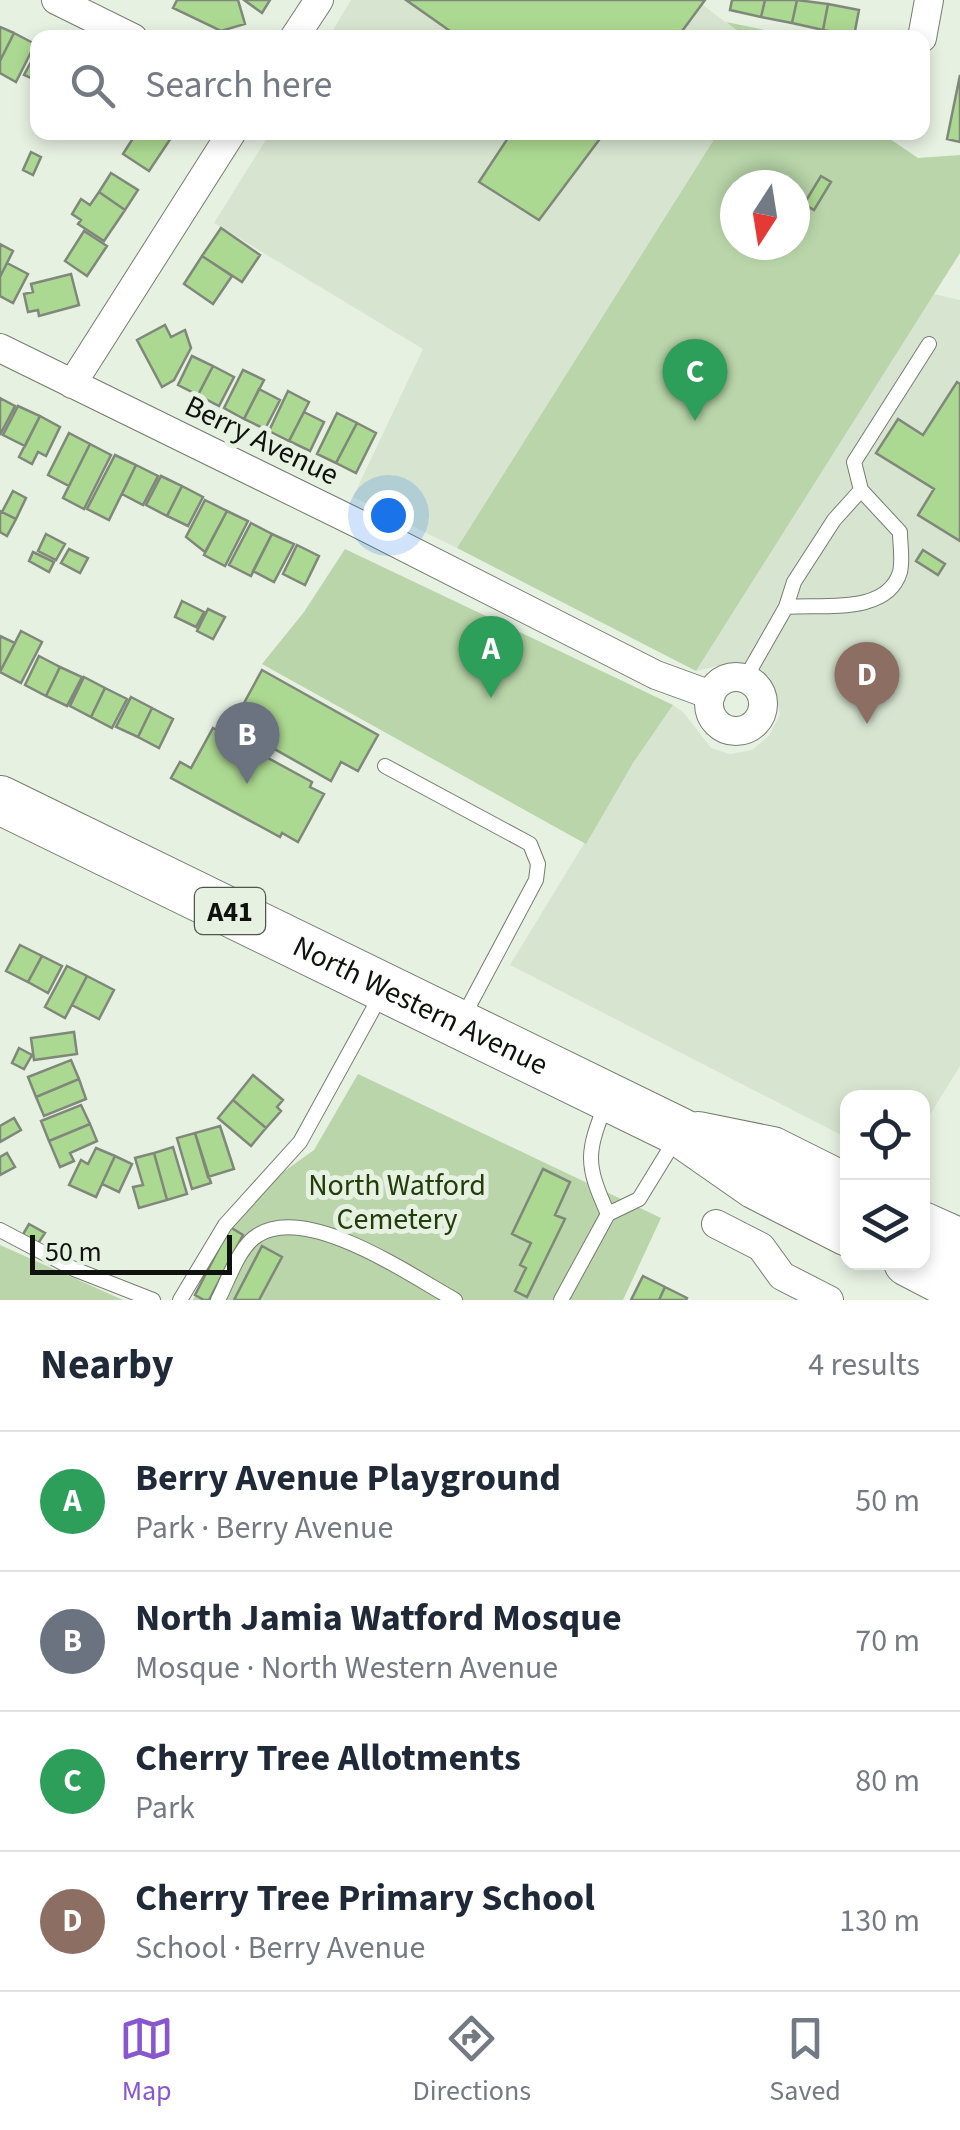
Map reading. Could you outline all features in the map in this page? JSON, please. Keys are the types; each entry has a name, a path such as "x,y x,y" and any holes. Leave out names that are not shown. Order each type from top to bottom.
{"highway":[{"name":"North Western Avenue","path":"0,800 680,1132 756,1186 840,1228"},
{"name":"North Western Avenue","path":"680,1132 772,1152 840,1185"},
{"path":"938,1238 960,1289"}],"street":[{"path":"56,0 118,30"},
{"path":"299,30 319,0"},
{"path":"924,30 930,0"},
{"path":"72,384 227,140"},
{"name":"Berry Avenue","path":"0,348 656,674 711,695"},
{"path":"728,678 745,678 758,688 764,705 758,721 744,731 727,730 710,712 711,695 728,678"},
{"path":"716,1224 762,1247 782,1276 829,1300"}],"lane":[{"path":"786,606 872,602 892,591 902,568 900,532 861,490 854,462 929,344"},
{"path":"745,678 786,606 794,582 824,535 861,490"},
{"path":"386,766 530,844 538,864 536,880 459,1024"},
{"path":"180,1300 225,1225 300,1142 384,988"},
{"path":"608,1097 590,1144 592,1178 608,1214"},
{"path":"561,1300 608,1214 639,1199 680,1132"},
{"path":"218,1300 255,1236 276,1227 304,1227 359,1247 455,1300"},
{"path":"0,1230 74,1269 153,1300"}],"shaded area":[{"path":"351,0 705,0 703,5 736,30 333,30"},
{"path":"266,140 714,140 457,548 353,497 423,349 214,223"},
{"path":"934,294 960,300 960,1066 930,1115 930,1090 840,1090 840,1134 510,965 633,763 673,705 711,748 730,754 752,750 769,736 780,714 775,690 762,670 746,663 731,663 696,671"}],"green space":[{"path":"726,22 765,30 736,30"},
{"path":"714,140 891,140 918,158 960,155 960,253 696,671 457,548"},
{"path":"345,549 673,705 633,763 586,844 262,664 304,612"},
{"name":"North Watford Cemetery","path":"358,1074 661,1218 623,1300 193,1300 230,1227 272,1180 314,1150"},
{"path":"0,1245 123,1300 0,1300"}],"building":[{"path":"177,0 238,0 245,24 219,30 173,8"},
{"path":"244,0 270,0 262,13"},
{"path":"406,0 705,0 683,30 449,30"},
{"path":"732,0 765,0 761,17 730,10"},
{"path":"765,0 797,0 792,23 761,17"},
{"path":"797,0 828,4 823,30 792,23"},
{"path":"828,4 859,10 855,30 823,30"},
{"path":"0,27 14,33 0,61"},
{"path":"14,33 30,41 30,54 16,82 0,73 0,61"},
{"path":"960,75 960,142 947,139"},
{"path":"132,140 170,140 149,171 123,154"},
{"path":"507,140 599,140 539,220 479,182"},
{"path":"31,152 41,157 33,175 23,170"},
{"path":"111,173 138,190 125,210 99,192"},
{"path":"821,176 831,182 814,210 810,208 810,194"},
{"path":"99,192 125,210 104,241 78,224 81,220 72,214 81,199 90,205"},
{"path":"221,228 260,255 242,282 202,256"},
{"path":"84,231 107,246 87,276 65,261"},
{"path":"0,244 13,251 0,277"},
{"path":"202,256 232,276 213,304 184,284"},
{"path":"7,263 28,274 13,303 0,296 0,277"},
{"path":"71,274 79,305 39,316 38,310 28,312 24,294 33,292 31,284"},
{"path":"165,325 171,337 185,330 191,348 174,380 162,387 137,340"},
{"path":"192,356 213,366 198,395 178,385"},
{"path":"213,366 234,377 219,406 198,395"},
{"path":"243,370 264,380 244,419 224,408"},
{"path":"957,382 960,541 918,515 934,489 876,453 898,419 923,435"},
{"path":"259,389 280,400 265,429 244,419"},
{"path":"288,391 309,402 289,441 269,431"},
{"path":"0,398 15,406 0,435"},
{"path":"18,406 40,416 25,446 3,435"},
{"path":"304,412 324,422 310,451 289,441"},
{"path":"337,413 357,423 336,463 317,454"},
{"path":"40,416 60,427 46,456 38,452 32,464 19,457"},
{"path":"357,423 376,433 356,473 336,463"},
{"path":"69,433 90,444 69,486 48,475"},
{"path":"90,444 111,455 84,509 63,498"},
{"path":"115,455 136,465 109,520 87,509"},
{"path":"136,465 158,476 143,505 122,494"},
{"path":"161,476 182,486 167,516 146,505"},
{"path":"182,486 203,497 188,526 167,516"},
{"path":"13,491 26,498 16,519 2,512"},
{"path":"205,500 227,511 205,552 186,537"},
{"path":"0,511 16,519 7,536 0,532"},
{"path":"227,511 248,521 225,566 204,555"},
{"path":"251,523 272,534 251,576 229,565"},
{"path":"46,534 65,544 56,560 38,551"},
{"path":"272,534 294,544 274,582 253,571"},
{"path":"297,545 319,556 305,585 283,574"},
{"path":"69,549 88,558 80,573 61,563"},
{"path":"923,550 945,564 938,575 916,561"},
{"path":"33,552 54,562 49,572 29,561"},
{"path":"182,601 204,612 196,627 175,617"},
{"path":"208,609 225,617 213,639 197,631"},
{"path":"21,631 42,642 21,683 0,672"},
{"path":"0,636 15,643 0,672"},
{"path":"39,656 60,667 46,696 25,685"},
{"path":"60,667 82,677 67,706 46,696"},
{"path":"262,670 378,735 358,771 341,762 331,781 232,725"},
{"path":"84,677 105,688 91,717 70,706"},
{"path":"105,688 127,699 112,728 91,717"},
{"path":"131,697 152,708 138,737 116,727"},
{"path":"152,708 173,719 159,748 138,737"},
{"path":"213,728 312,782 310,787 324,794 298,842 282,833 280,837 171,778 180,762 191,768"},
{"path":"20,945 42,956 28,982 6,971"},
{"path":"42,956 62,966 48,993 28,982"},
{"path":"67,966 87,976 65,1018 45,1007"},
{"path":"87,976 114,990 99,1019 72,1005"},
{"path":"74,1032 77,1054 34,1060 31,1038"},
{"path":"19,1048 32,1055 24,1069 12,1063"},
{"path":"71,1060 79,1079 36,1097 28,1077"},
{"path":"253,1075 283,1100 277,1107 281,1111 266,1128 233,1100"},
{"path":"79,1079 86,1099 44,1116 36,1097"},
{"path":"233,1100 266,1128 251,1146 218,1118"},
{"path":"81,1105 90,1124 49,1141 41,1121"},
{"path":"14,1118 21,1130 0,1142 0,1126"},
{"path":"90,1124 97,1141 70,1153 74,1161 60,1167 49,1141"},
{"path":"220,1126 234,1169 208,1177 195,1133"},
{"path":"195,1133 211,1183 192,1189 177,1138"},
{"path":"173,1147 187,1194 167,1200 154,1153"},
{"path":"96,1148 115,1156 96,1197 69,1185 81,1160 88,1164"},
{"path":"7,1153 15,1167 0,1175 0,1157"},
{"path":"154,1153 167,1200 139,1208 133,1187 143,1185 135,1158"},
{"path":"115,1156 132,1164 119,1192 102,1184"},
{"path":"543,1169 570,1182 555,1215 565,1219 527,1297 515,1291 526,1268 520,1265 531,1243 512,1234"},
{"path":"29,1224 45,1233 37,1245 22,1236"},
{"path":"230,1227 243,1235 209,1300 204,1300 195,1295"},
{"path":"262,1246 282,1257 259,1300 234,1300"},
{"path":"643,1276 665,1287 659,1300 631,1300"},
{"path":"665,1287 687,1298 686,1300 659,1300"}],"place":[{"name":"Cherry Tree Allotments","path":"695,421"},
{"name":"Berry Avenue Playground","path":"491,698"},
{"name":"Cherry Tree Primary School","path":"867,724"},
{"name":"North Jamia Watford Mosque","path":"247,784"}]}
